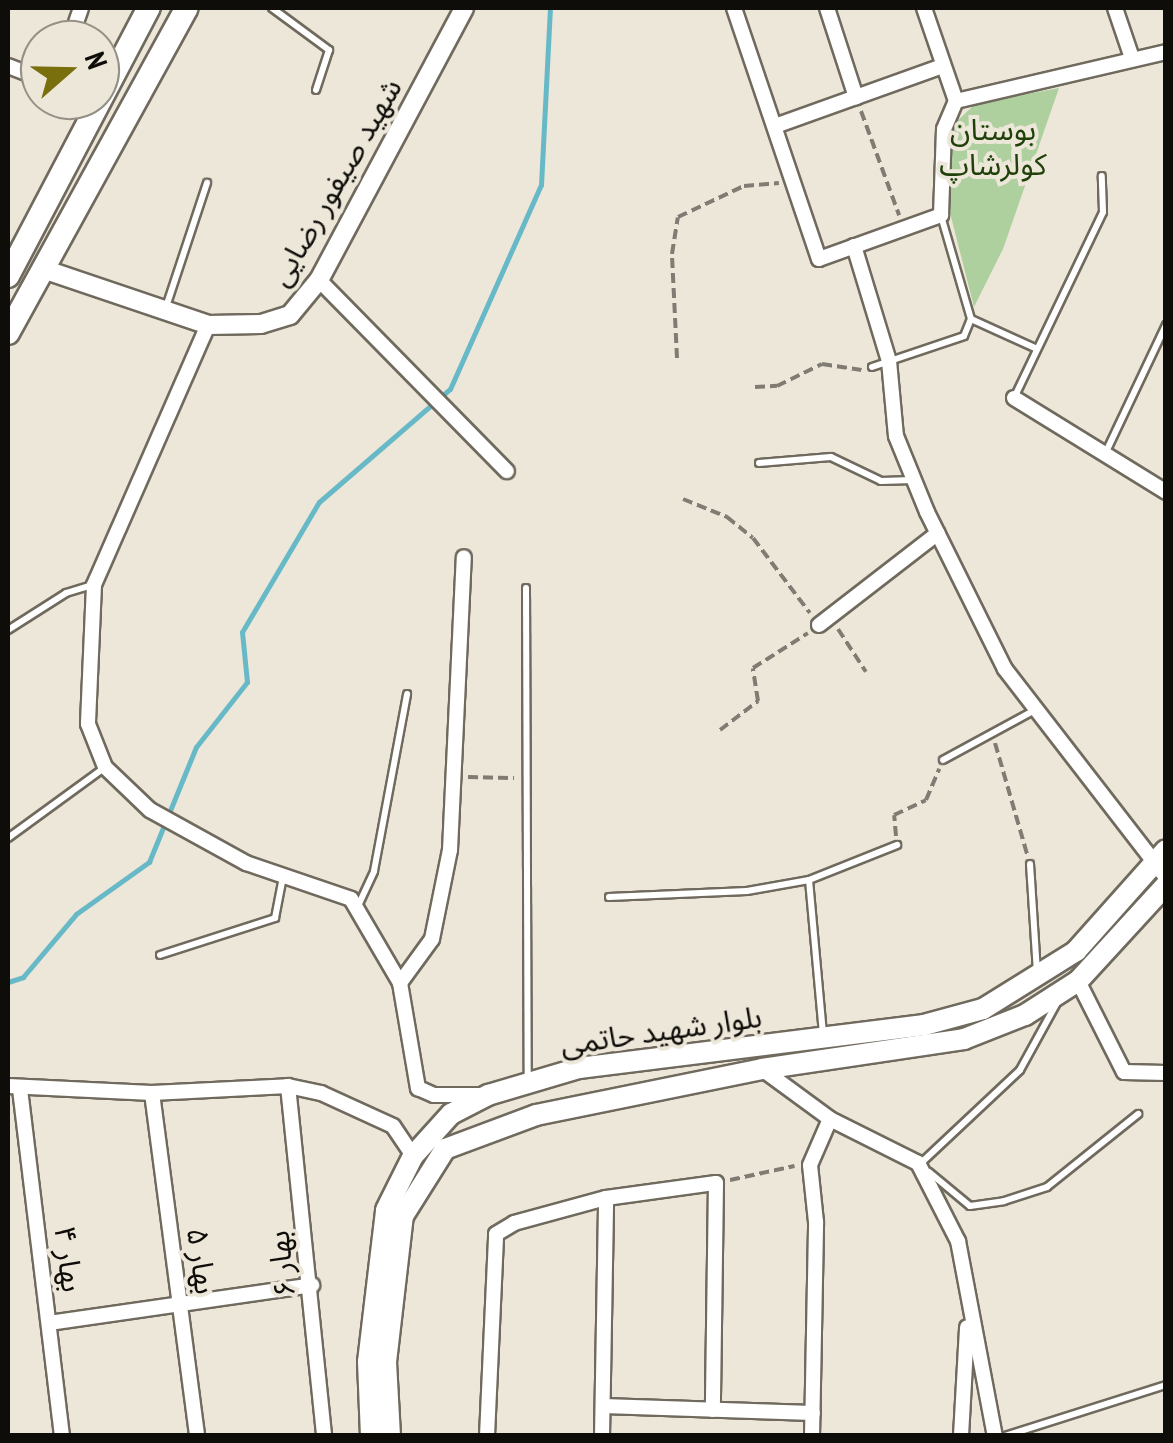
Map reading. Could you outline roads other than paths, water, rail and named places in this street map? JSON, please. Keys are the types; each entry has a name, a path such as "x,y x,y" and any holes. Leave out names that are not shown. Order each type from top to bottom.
{"main road":[{"path":"120,64 149,8"},
{"path":"8,334 186,8"},
{"path":"8,276 91,120"},
{"name":"بلوار شهید حاتمی","path":"371,1436 374,1286 386,1210 413,1156 451,1114 488,1095 578,1068 924,1026 983,1008 1038,978 1076,951 1161,864"},
{"name":"بلوار شهید حاتمی","path":"390,1436 386,1362 403,1216 444,1149 536,1115 762,1069 939,1046 1025,1015 1071,986 1166,885"},
{"path":"762,1046 762,1069"}],"street":[{"name":"شهید صیفور رضایی","path":"43,269 208,324 261,324 290,315 319,280 464,8"},
{"path":"734,8 819,258 940,215 944,129 956,102 924,8"},
{"path":"827,8 856,96"},
{"path":"1114,8 1132,58"},
{"path":"956,102 1166,52"},
{"path":"775,126 943,66"},
{"path":"854,246 889,362 896,436 1005,670 1161,864"},
{"path":"319,280 507,471"},
{"path":"208,324 94,585 88,724 105,768 150,810 189,832 357,907 400,983 418,1088 449,1097 488,1095"},
{"path":"1014,398 1166,492"},
{"path":"825,621 938,533"},
{"path":"400,983 432,939 450,850 464,557"},
{"path":"1071,986 1124,1072 1166,1073"},
{"path":"762,1069 830,1119 918,1163 958,1241 968,1312 995,1436"},
{"path":"14,1088 152,1093 288,1086 321,1093 393,1126 413,1156"},
{"name":"بهار ۶","path":"288,1086 312,1285 324,1436"},
{"name":"بهار ۴","path":"14,1088 50,1323 62,1436"},
{"name":"بهار ۵","path":"152,1093 197,1436"},
{"path":"812,1436 816,1222 810,1165 830,1119"},
{"path":"487,1436 496,1234 606,1198 716,1183 714,1410"},
{"path":"602,1436 606,1198"},
{"path":"50,1323 312,1285"},
{"path":"961,1436 968,1312"},
{"path":"603,1406 812,1414"}],"lane":[{"path":"272,8 329,50 316,90"},
{"path":"1014,398 1104,212 1102,176"},
{"path":"165,312 207,183"},
{"path":"872,367 964,336 971,319 940,215"},
{"path":"971,319 1037,350"},
{"path":"1105,454 1166,325"},
{"path":"759,462 831,457 881,481 914,480"},
{"path":"8,630 66,593 94,585"},
{"path":"526,588 528,1082"},
{"path":"357,907 374,871 407,694"},
{"path":"942,760 992,729 1036,710"},
{"path":"8,838 105,768"},
{"path":"609,896 746,891 809,880 897,845"},
{"path":"1030,864 1038,978"},
{"path":"160,954 275,918 283,876"},
{"path":"809,880 824,1040"},
{"path":"1071,986 1020,1070 918,1163 970,1206 987,1206 1047,1187 1138,1114"},
{"path":"1005,1436 1166,1385"}],"waterway":[{"path":"8,982 23,977 76,914 149,862 196,747 247,682 242,632 319,502 450,389 541,185 550,8"}],"park label":[{"name":"بوستان کولرشاپ","path":"993,146"}]}
